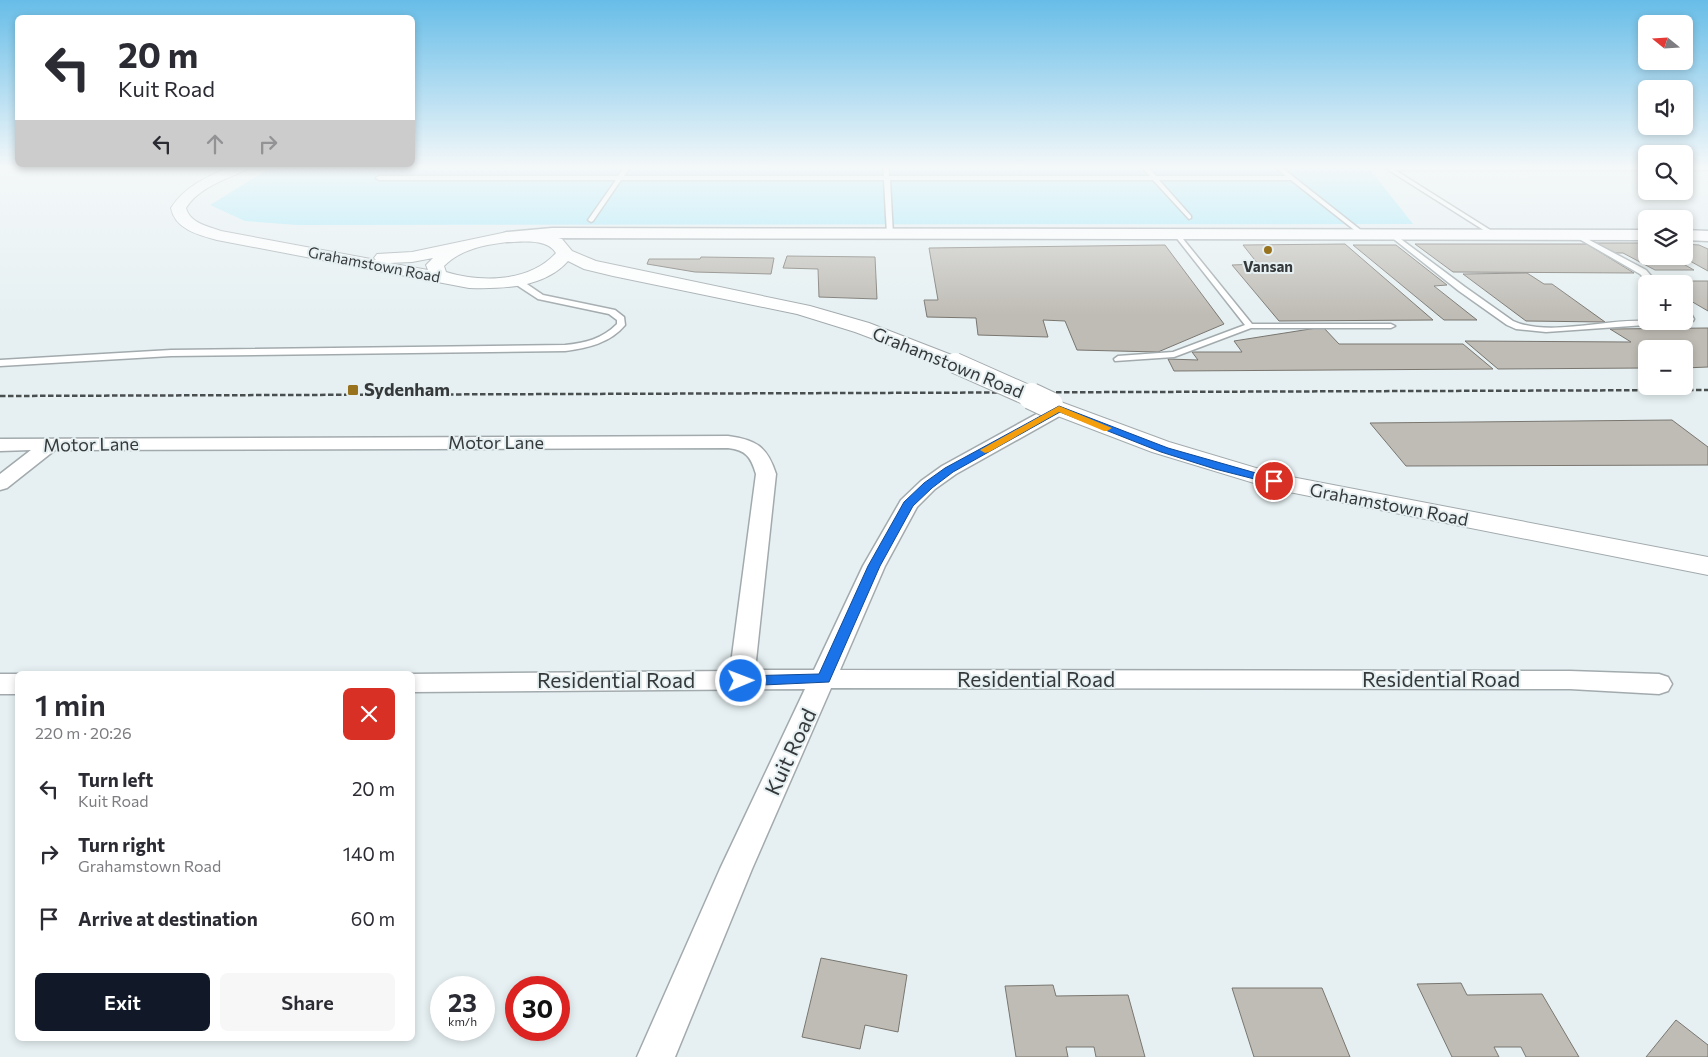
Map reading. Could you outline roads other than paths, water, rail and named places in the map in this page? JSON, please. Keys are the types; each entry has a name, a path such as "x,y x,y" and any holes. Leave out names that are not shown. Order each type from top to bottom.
{"main road":[{"name":"Grahamstown Road","path":"179,216 181,220 197,229 217,235 451,280 484,283 569,276 651,279"},
{"name":"Grahamstown Road","path":"198,216 208,224 236,231 382,258 412,257 507,237 524,237 552,242 560,246 565,253 590,265 651,279 777,303 830,317 956,363 1054,407 1137,440 1178,454 1274,481 1708,566"},
{"name":"Grahamstown Road","path":"451,280 439,275 435,265 444,255 462,246"},
{"name":"Grahamstown Road","path":"521,279 553,267 559,263 565,253"}],"street":[{"path":"507,237 536,233 890,236 1638,235"},
{"path":"565,253 604,238 640,234"},
{"path":"1693,235 1708,236"},
{"name":"Kuit Road","path":"656,1057 736,870 874,566 908,504 928,485 949,470 1054,407"},
{"name":"Motor Lane","path":"0,445 728,442 750,446 762,458 766,474 741,681"},
{"path":"0,484 50,445"},
{"name":"Residential Road","path":"415,683 824,679 1570,680 1659,684"},
{"path":"0,684 15,684"}],"lane":[{"path":"591,220 593,216"},
{"path":"889,216 890,236"},
{"path":"1340,216 1364,235"},
{"path":"1465,216 1493,234"},
{"path":"1177,235 1250,326"},
{"path":"1392,235 1478,301 1519,327 1540,330 1638,323"},
{"path":"1576,235 1646,275"},
{"path":"0,363 171,353 565,348 586,346 601,341 614,333 621,325 621,319 612,312 541,297 521,279"},
{"path":"1118,359 1174,354 1250,326 1391,326"}],"railway":[{"path":"0,396 1708,390"}],"place":[{"name":"Vansan","path":"1268,250"},
{"name":"Sydenham","path":"353,390"}]}
